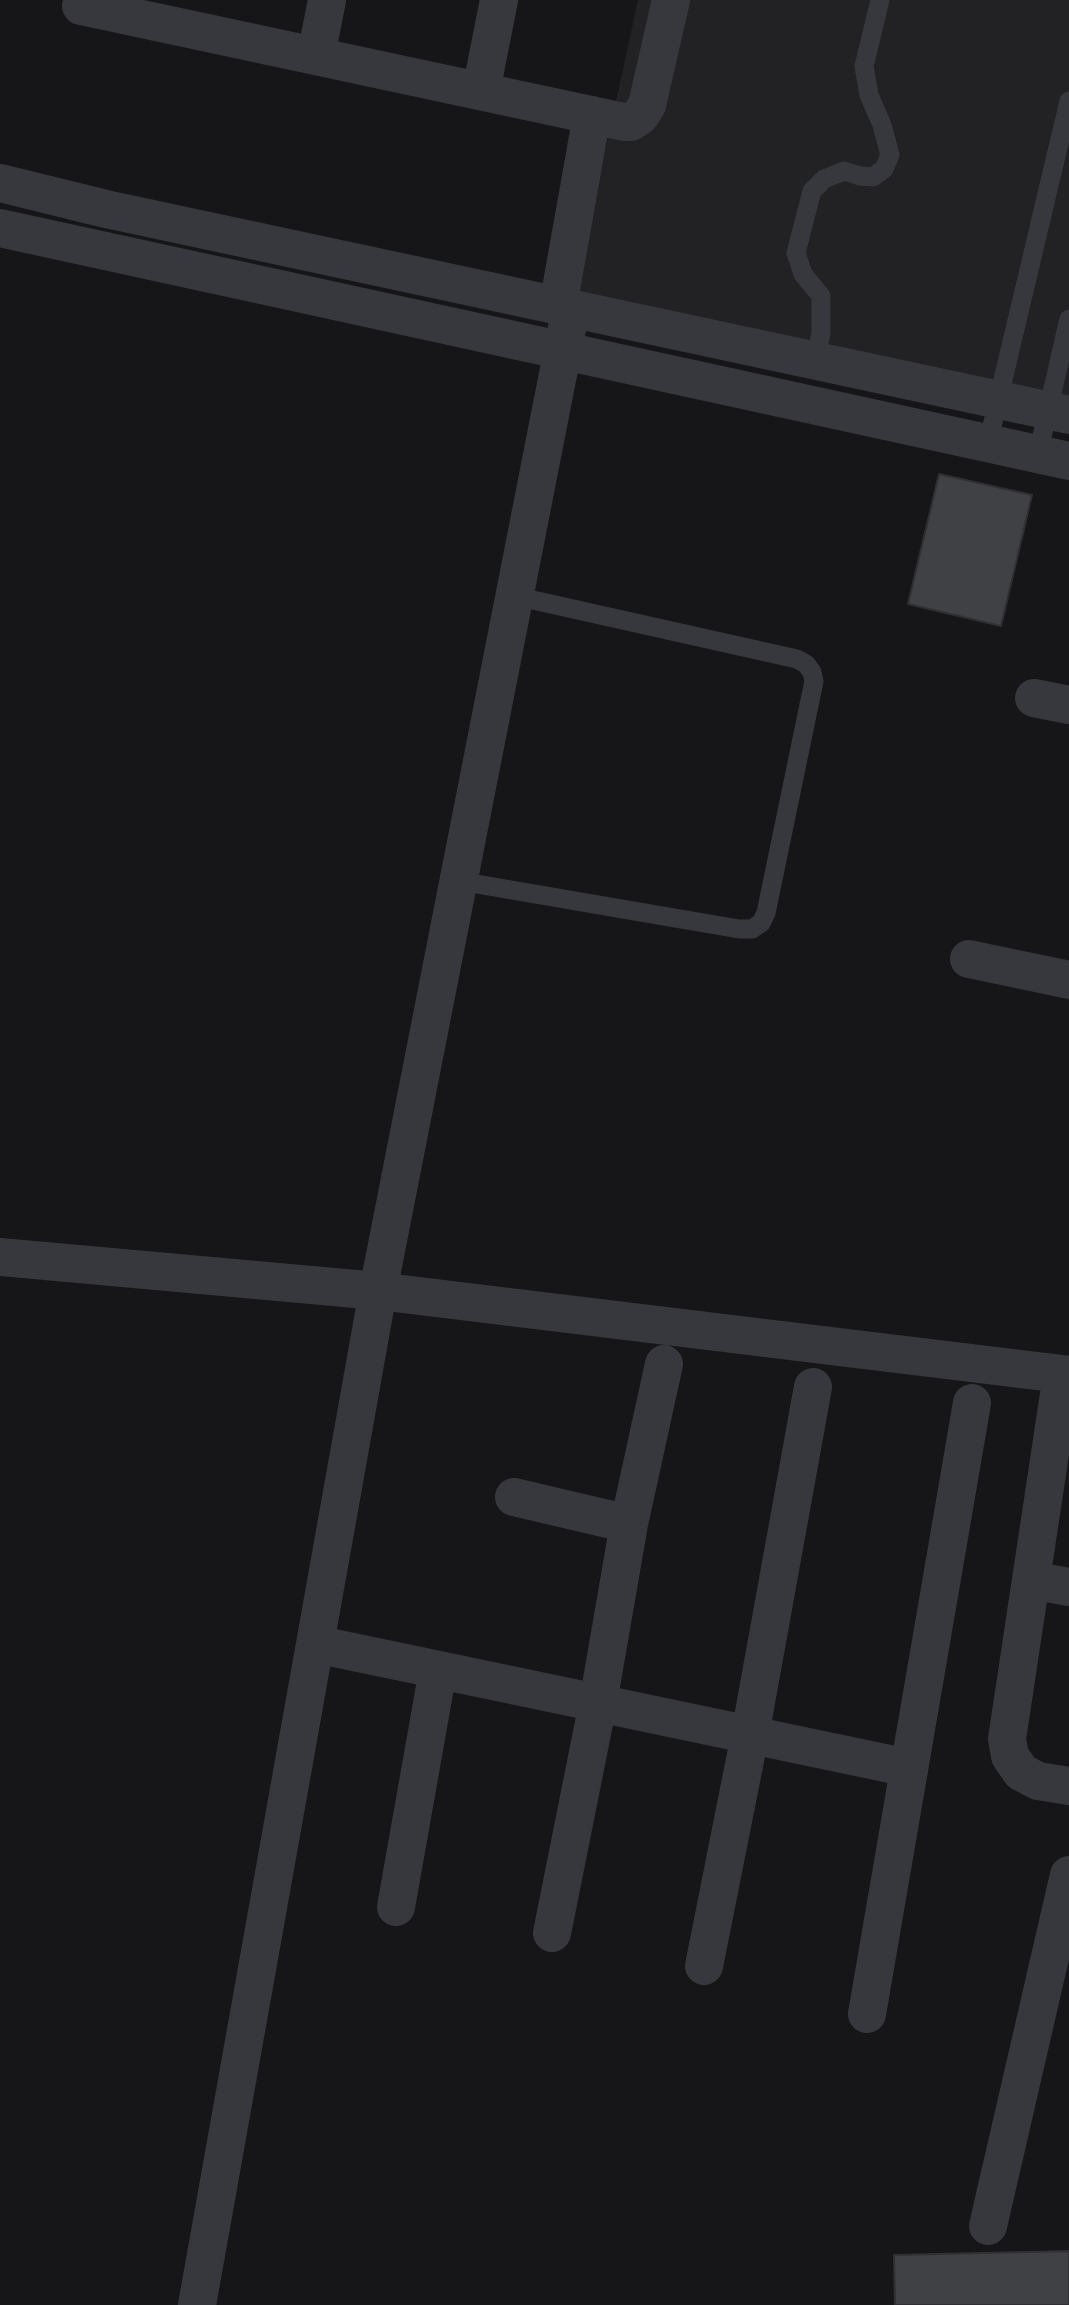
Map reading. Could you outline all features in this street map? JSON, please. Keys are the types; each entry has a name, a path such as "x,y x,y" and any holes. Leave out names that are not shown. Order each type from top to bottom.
{"street":[{"path":"316,56 327,0"},
{"path":"481,91 499,0"},
{"path":"81,6 156,10 316,56 624,122 640,116 647,105 671,0"},
{"path":"197,2305 378,1291 563,350 564,307 592,115"},
{"path":"0,183 106,209 1059,412"},
{"path":"0,228 1054,458"},
{"path":"969,959 1069,981"},
{"path":"0,1257 378,1291 1065,1375 1007,1739 1010,1756 1021,1772 1038,1780 1069,1786"},
{"path":"552,1933 598,1703 629,1524 664,1363"},
{"path":"704,1966 750,1735 813,1387"},
{"path":"867,2014 972,1403"},
{"path":"514,1497 629,1524"},
{"path":"1031,1580 1069,1587"},
{"path":"315,1644 909,1768"},
{"path":"396,1907 438,1670"},
{"path":"988,2226 1069,1875"}],"lane":[{"path":"815,360 821,333 821,296 803,274 796,253 812,191 824,179 844,172 873,177 884,169 890,155 882,125 869,95 864,66 880,0"},
{"path":"988,443 1069,101"},
{"path":"1054,458 1069,319"},
{"path":"459,881 739,929 752,929 761,923 766,913 814,681 806,664 797,659 515,596"}],"shaded area":[{"path":"638,0 1069,0 1069,416 571,308"}],"building":[{"path":"939,474 1032,495 1001,626 908,604"},
{"path":"1069,2251 1069,2305 895,2305 894,2255"}]}
